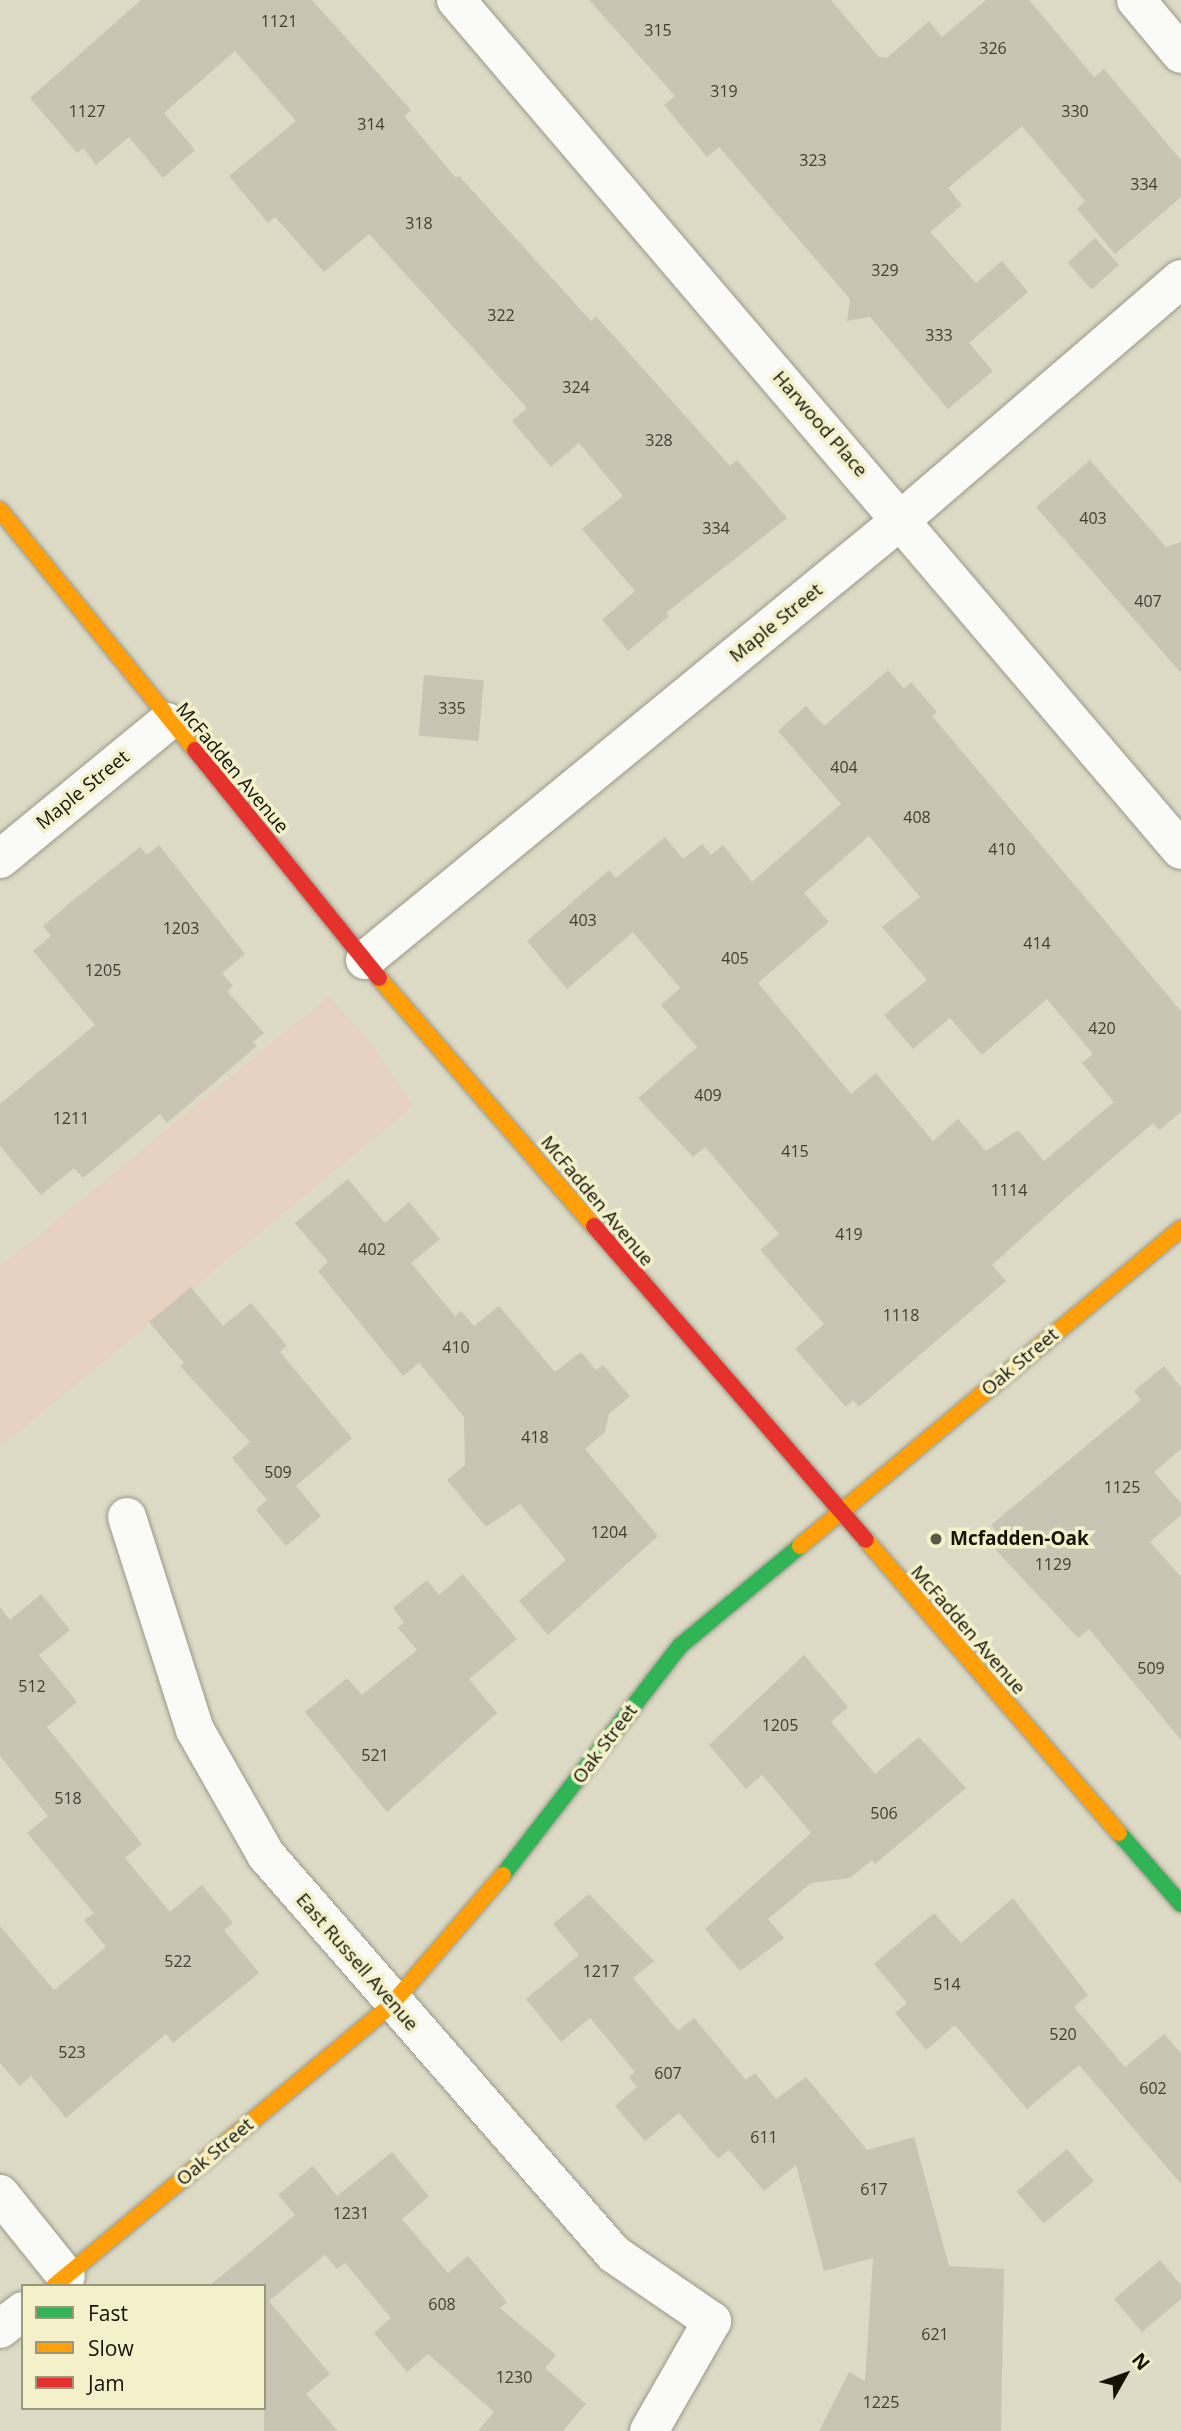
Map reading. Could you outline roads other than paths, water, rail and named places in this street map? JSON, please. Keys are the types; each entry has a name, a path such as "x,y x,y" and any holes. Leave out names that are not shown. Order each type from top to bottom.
{"street":[{"name":"Harwood Place","path":"456,0 902,519 1181,849"},
{"path":"1136,0 1181,54"},
{"name":"Maple Street","path":"365,960 902,519 1181,279"},
{"name":"McFadden Avenue","path":"0,510 167,722 365,960 838,1513 1181,1904"},
{"name":"Maple Street","path":"0,859 167,722"},
{"name":"Oak Street","path":"60,2281 392,2004 530,1844 680,1646 1181,1228"},
{"name":"East Russell Avenue","path":"127,1517 195,1730 265,1855 392,2004 614,2254 712,2321 649,2431"},
{"path":"0,2194 60,2281"},
{"path":"0,2329 21,2313"}],"place":[{"name":"Mcfadden-Oak","path":"936,1539"}]}
